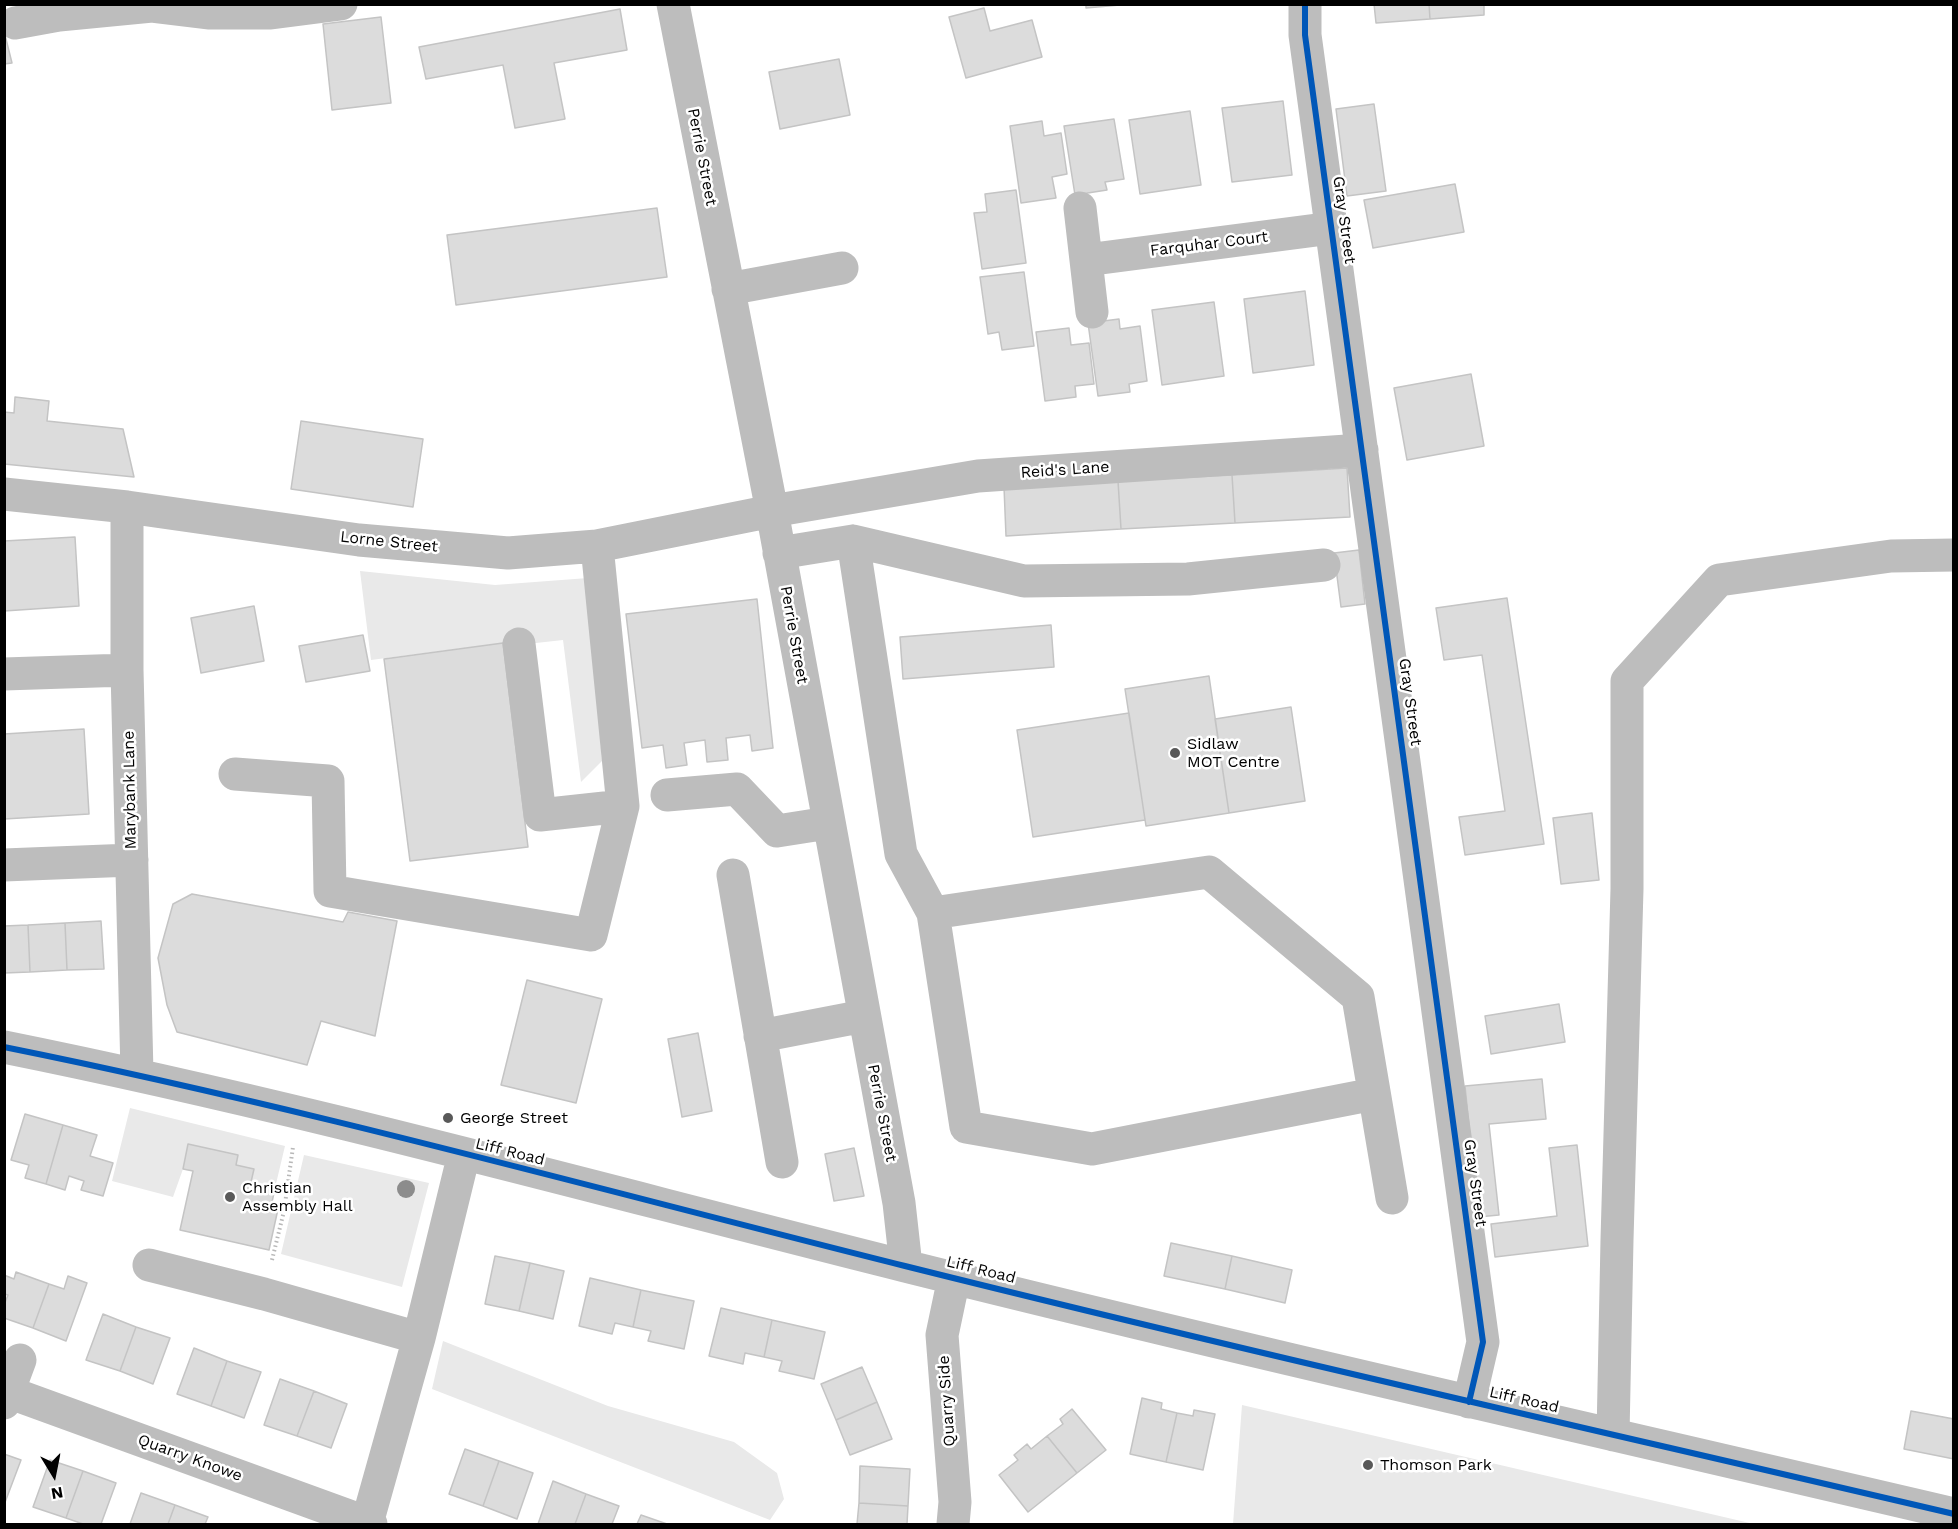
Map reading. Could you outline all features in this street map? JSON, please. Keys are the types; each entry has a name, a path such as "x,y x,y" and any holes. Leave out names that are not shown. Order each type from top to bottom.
{"street":[{"path":"15,23 59,15 152,6 220,13 271,13 340,4"},
{"name":"Perrie Street","path":"673,4 772,511 899,1203 906,1266"},
{"name":"Gray Street","path":"1305,4 1305,35 1483,1342 1469,1402"},
{"path":"1080,208 1092,312"},
{"name":"Farquhar Court","path":"1086,260 1332,228"},
{"path":"728,289 842,268"},
{"name":"Reid's Lane","path":"772,511 978,476 1362,450"},
{"name":"Lorne Street","path":"4,494 127,507 359,540 508,553 597,546 772,511"},
{"name":"Marybank Lane","path":"127,507 127,670 136,1073"},
{"path":"779,553 853,541 1024,581 1188,579 1324,565"},
{"path":"853,541 901,854 933,913 966,1127 1092,1149 1374,1094"},
{"path":"235,774 328,781 330,891 591,935 623,806 597,546"},
{"path":"1613,1435 1627,889 1627,681 1719,580 1891,556 1953,555"},
{"path":"519,644 540,815 623,806"},
{"path":"4,674 127,670"},
{"path":"667,795 737,789 777,831 828,823"},
{"path":"4,865 132,860"},
{"path":"933,913 1209,872 1358,997 1392,1198"},
{"path":"733,875 782,1162"},
{"path":"760,1036 864,1016"},
{"name":"Liff Road","path":"4,1047 136,1073 954,1278 1469,1402 1953,1514"},
{"path":"369,1524 419,1338 464,1154"},
{"path":"149,1264 419,1338"},
{"name":"Quarry Side","path":"953,1524 955,1502 942,1335 954,1278"},
{"name":"Quarry Knowe","path":"20,1360 6,1398 369,1524"}],"path":[{"path":"264,1294 284,1211 294,1142"}],"shaded area":[{"path":"360,571 495,585 588,578 602,761 581,782 563,640 503,643 371,660"},
{"path":"130,1108 285,1146 275,1188 251,1182 254,1169 236,1165 237,1155 189,1144 173,1197 112,1181"},
{"path":"304,1155 429,1183 402,1287 281,1254"},
{"path":"443,1341 608,1406 734,1442 777,1473 784,1499 770,1520 432,1389"},
{"name":"Thomson Park","path":"1242,1405 1754,1524 1233,1524"}],"building":[{"path":"1086,4 1120,4 1120,5 1086,8"},
{"path":"1374,4 1429,4 1430,19 1376,23"},
{"path":"1429,4 1484,4 1484,15 1430,19"},
{"path":"984,8 990,31 1032,20 1042,57 966,78 949,17"},
{"path":"620,9 627,50 554,63 565,119 515,128 503,65 426,79 419,47"},
{"path":"381,17 391,103 332,110 323,24"},
{"path":"4,31 12,63 4,64"},
{"path":"839,59 850,115 780,129 769,72"},
{"path":"1283,101 1292,175 1232,182 1222,108"},
{"path":"1374,104 1386,191 1347,196 1336,109"},
{"path":"1190,111 1201,185 1140,194 1129,120"},
{"path":"1114,119 1124,179 1105,182 1107,190 1075,195 1064,126"},
{"path":"1042,121 1044,136 1061,133 1067,174 1052,177 1056,198 1021,203 1010,126"},
{"path":"1455,184 1464,232 1373,248 1364,200"},
{"path":"1016,190 1026,263 982,269 974,213 987,212 985,194"},
{"path":"657,208 667,277 456,305 447,235"},
{"path":"1024,272 1034,346 1002,350 999,332 988,334 980,277"},
{"path":"1305,291 1314,365 1253,373 1244,299"},
{"path":"1214,302 1224,376 1162,385 1152,310"},
{"path":"1119,319 1120,329 1140,326 1147,381 1129,384 1130,392 1098,396 1088,323"},
{"path":"1069,328 1071,345 1089,343 1094,384 1075,386 1076,397 1045,401 1036,332"},
{"path":"1471,374 1484,446 1407,460 1394,388"},
{"path":"15,397 49,401 47,421 123,429 134,477 4,464 4,412 14,413"},
{"path":"301,421 423,439 413,507 291,489"},
{"path":"1347,468 1350,517 1235,523 1232,475"},
{"path":"1232,475 1235,523 1121,529 1118,481"},
{"path":"1118,481 1121,529 1006,536 1004,487"},
{"path":"75,537 79,606 4,611 4,541"},
{"path":"1359,550 1365,604 1341,607 1334,553"},
{"path":"1507,598 1544,844 1465,855 1459,817 1505,811 1482,655 1444,660 1436,608"},
{"path":"757,599 773,748 752,751 750,735 726,738 728,760 707,762 705,740 684,743 687,765 666,768 663,745 642,748 626,614"},
{"path":"254,606 264,661 201,673 191,618"},
{"path":"1051,625 1054,667 903,679 900,637"},
{"path":"363,635 370,671 306,682 299,646"},
{"path":"503,643 528,847 410,861 384,659"},
{"path":"1209,676 1229,813 1146,826 1125,689"},
{"path":"1291,707 1305,801 1229,813 1215,719"},
{"path":"1129,713 1145,820 1033,837 1017,730"},
{"path":"84,729 89,814 4,819 4,734"},
{"path":"1592,813 1599,880 1561,884 1553,818"},
{"path":"192,894 343,922 348,912 397,921 375,1036 321,1021 307,1065 177,1032 167,1005 158,958 173,904"},
{"path":"101,921 104,969 67,970 65,923"},
{"path":"65,923 67,970 30,972 28,925"},
{"path":"28,925 30,972 4,973 4,926"},
{"path":"527,980 602,999 576,1103 501,1085"},
{"path":"1559,1004 1565,1042 1491,1054 1485,1016"},
{"path":"698,1033 712,1111 682,1117 668,1039"},
{"path":"1542,1079 1546,1119 1489,1124 1499,1215 1478,1217 1465,1086"},
{"path":"25,1114 63,1125 46,1184 25,1178 29,1165 11,1160"},
{"path":"63,1125 97,1135 90,1156 113,1163 103,1196 81,1190 84,1181 69,1176 65,1190 46,1184"},
{"name":"Christian Assembly Hall","path":"188,1144 238,1155 236,1165 254,1169 251,1182 275,1188 271,1207 278,1209 269,1250 180,1230 193,1171 183,1169"},
{"path":"1577,1145 1588,1246 1495,1257 1491,1224 1557,1216 1549,1148"},
{"path":"854,1148 864,1196 834,1201 825,1154"},
{"path":"1171,1243 1232,1256 1225,1289 1164,1276"},
{"path":"495,1256 530,1263 519,1311 485,1304"},
{"path":"1232,1256 1292,1270 1285,1303 1225,1289"},
{"path":"530,1263 564,1271 553,1319 519,1311"},
{"path":"16,1272 49,1284 33,1328 4,1318 4,1305 8,1295 4,1294 4,1275 14,1279"},
{"path":"68,1276 87,1283 66,1341 33,1328 49,1284 64,1289"},
{"path":"590,1278 641,1290 633,1327 615,1323 612,1334 579,1326"},
{"path":"641,1290 694,1301 684,1349 648,1341 651,1331 633,1327"},
{"path":"721,1308 772,1320 764,1357 745,1353 743,1364 709,1356"},
{"path":"103,1314 136,1327 120,1371 86,1360"},
{"path":"772,1320 825,1332 814,1379 779,1371 782,1361 764,1357"},
{"path":"136,1327 170,1338 153,1384 120,1371"},
{"path":"194,1348 227,1361 211,1406 177,1394"},
{"path":"227,1361 261,1372 244,1418 211,1406"},
{"path":"862,1367 877,1402 836,1420 821,1384"},
{"path":"280,1379 314,1391 297,1436 264,1425"},
{"path":"314,1391 347,1404 331,1448 297,1436"},
{"path":"1142,1398 1162,1403 1161,1409 1177,1413 1166,1462 1130,1454"},
{"path":"877,1402 892,1439 850,1455 836,1420"},
{"path":"1072,1409 1106,1450 1077,1473 1047,1436 1063,1424 1060,1419"},
{"path":"1194,1410 1215,1414 1203,1470 1166,1462 1177,1413 1193,1416"},
{"path":"1911,1411 1954,1419 1954,1459 1904,1449"},
{"path":"1047,1436 1077,1473 1028,1512 999,1475 1018,1460 1014,1455 1027,1444 1031,1449"},
{"path":"465,1449 499,1461 483,1506 449,1494"},
{"path":"4,1454 21,1460 4,1505"},
{"path":"50,1460 83,1471 66,1518 33,1507"},
{"path":"499,1461 533,1473 517,1519 483,1506"},
{"path":"860,1466 910,1469 908,1506 859,1503"},
{"path":"83,1471 116,1483 101,1524 83,1524 66,1518"},
{"path":"553,1481 586,1494 575,1524 538,1524"},
{"path":"141,1493 175,1505 168,1524 130,1524"},
{"path":"586,1494 619,1506 612,1524 575,1524"},
{"path":"859,1503 908,1506 907,1524 857,1524"},
{"path":"175,1505 208,1517 205,1524 168,1524"},
{"path":"641,1515 667,1524 637,1524"}],"cycle path":[{"path":"1305,4 1305,35 1483,1342 1469,1402"},
{"path":"4,1047 343,1123 1036,1298 1954,1514"}],"place":[{"name":"Sidlaw MOT Centre","path":"1175,753"},
{"name":"George Street","path":"448,1118"},
{"name":"Christian Assembly Hall","path":"230,1197"},
{"name":"Thomson Park","path":"1368,1465"}]}
